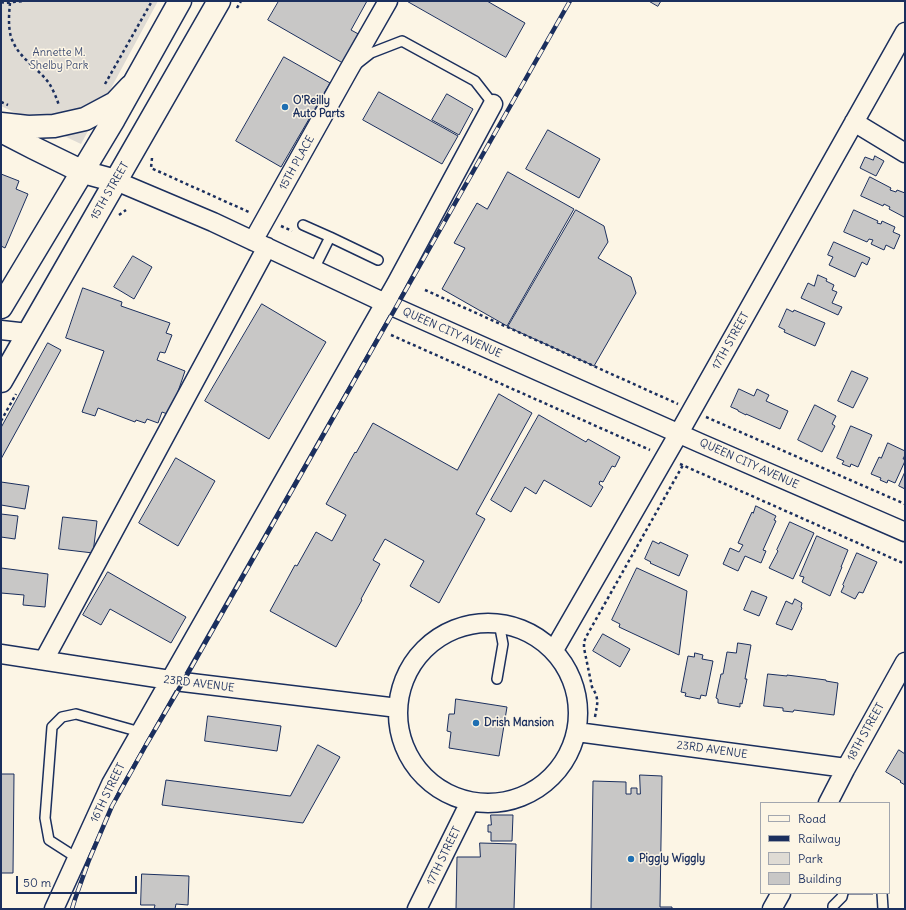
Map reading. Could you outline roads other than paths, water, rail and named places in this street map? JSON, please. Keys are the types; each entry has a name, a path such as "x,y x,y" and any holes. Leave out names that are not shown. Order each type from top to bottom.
{"main road":[{"path":"1,307 83,172 180,1"},
{"name":"15TH STREET","path":"1,381 116,181 226,8"},
{"path":"7,116 28,127 54,126 85,119 115,103 137,79"},
{"name":"QUEEN CITY AVENUE","path":"1,131 83,172 116,181"}],"street":[{"name":"15TH PLACE","path":"44,660 260,244 265,219 388,1"},
{"name":"17TH STREET","path":"554,650 679,433 905,32"},
{"name":"16TH STREET","path":"54,909 111,784 385,303 493,104"},
{"path":"854,122 905,153"},
{"name":"QUEEN CITY AVENUE","path":"116,181 213,222 385,303 905,532"},
{"path":"1,330 28,333"},
{"path":"487,622 506,624 525,630 541,639 554,650 565,663 575,684 585,733 556,773 542,786 525,796 508,802 492,804 470,802 453,797 438,789 423,776 411,760 403,744 398,724 398,708 402,686 410,669 420,654 435,640 451,630 468,624 487,622"},
{"name":"23RD AVENUE","path":"1,654 170,680 398,708"},
{"name":"18TH STREET","path":"829,802 905,662"},
{"name":"23RD AVENUE","path":"585,733 846,768"},
{"name":"17TH STREET","path":"417,909 470,802"},
{"path":"772,909 780,894"}],"lane":[{"path":"348,71 371,54 402,41 475,81 493,104"},
{"path":"303,225 378,260"},
{"path":"314,269 330,237"},
{"path":"498,679 503,644 499,623"},
{"path":"77,858 49,840 45,818 52,727 62,717 76,714 140,732"},
{"path":"832,909 843,894"},
{"path":"882,894 882,909"}],"railway":[{"path":"72,909 89,860 112,806 570,1"}],"place":[{"name":"O'Reilly Auto Parts","path":"285,107"},
{"name":"Drish Mansion","path":"476,723"},
{"name":"Piggly Wiggly","path":"631,859"}],"park label":[{"name":"Annette M. Shelby Park","path":"59,59"}]}
